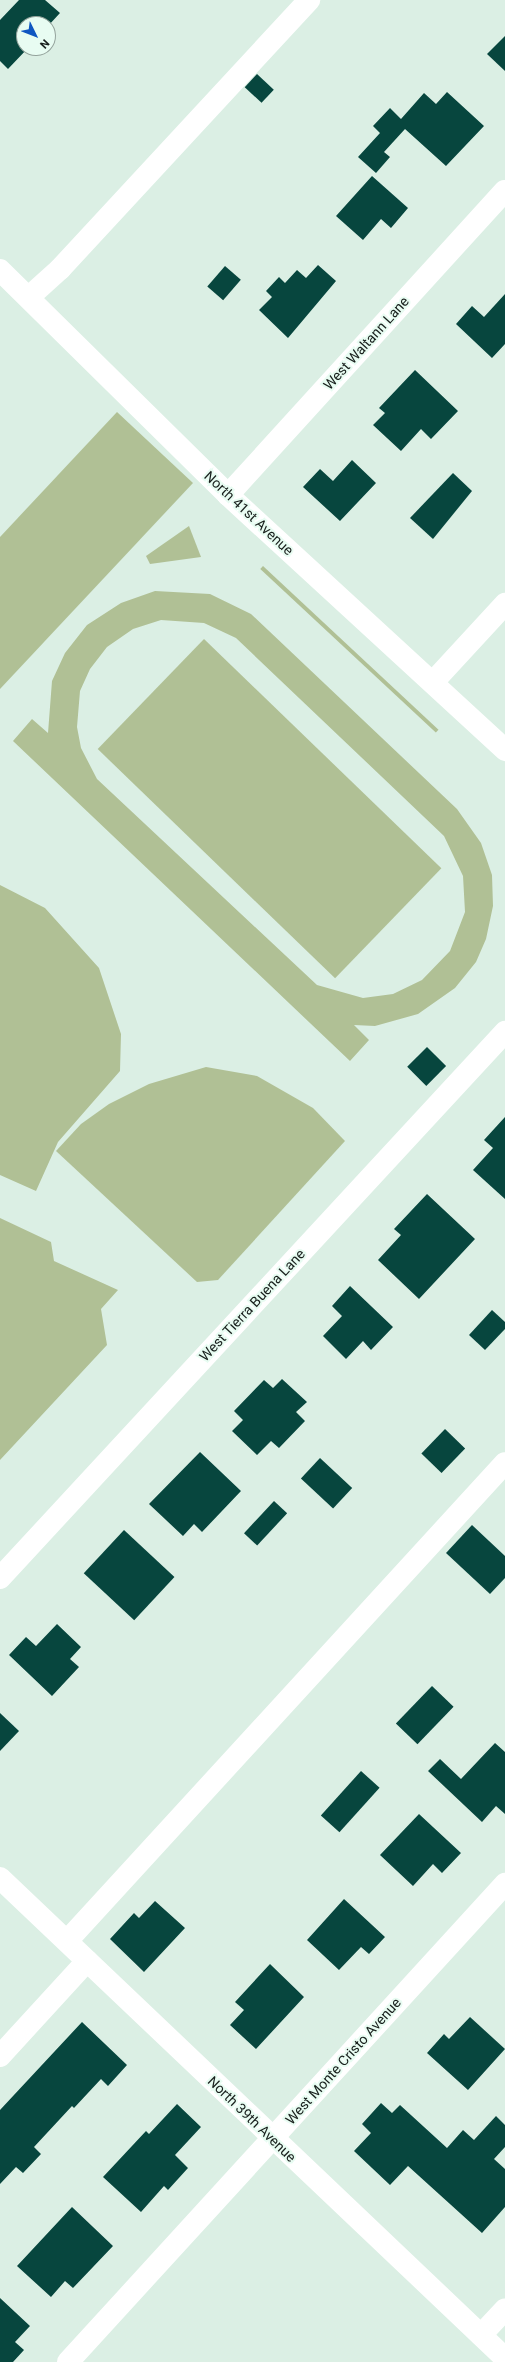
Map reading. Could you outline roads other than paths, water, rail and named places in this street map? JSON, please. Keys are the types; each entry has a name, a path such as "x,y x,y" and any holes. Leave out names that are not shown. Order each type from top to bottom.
{"street":[{"path":"29,297 60,269 309,0"},
{"name":"West Waltann Lane","path":"228,494 505,190"},
{"name":"North 41st Avenue","path":"0,270 228,494 434,681 505,750"},
{"path":"434,681 505,604"},
{"name":"West Tierra Buena Lane","path":"0,1578 505,1032"},
{"path":"67,1941 505,1463"},
{"name":"North 39th Avenue","path":"0,1878 272,2139 505,2358"},
{"name":"West Monte Cristo Avenue","path":"68,2362 505,1884"},
{"path":"0,2056 87,1961"},
{"path":"481,2335 505,2309"}]}
